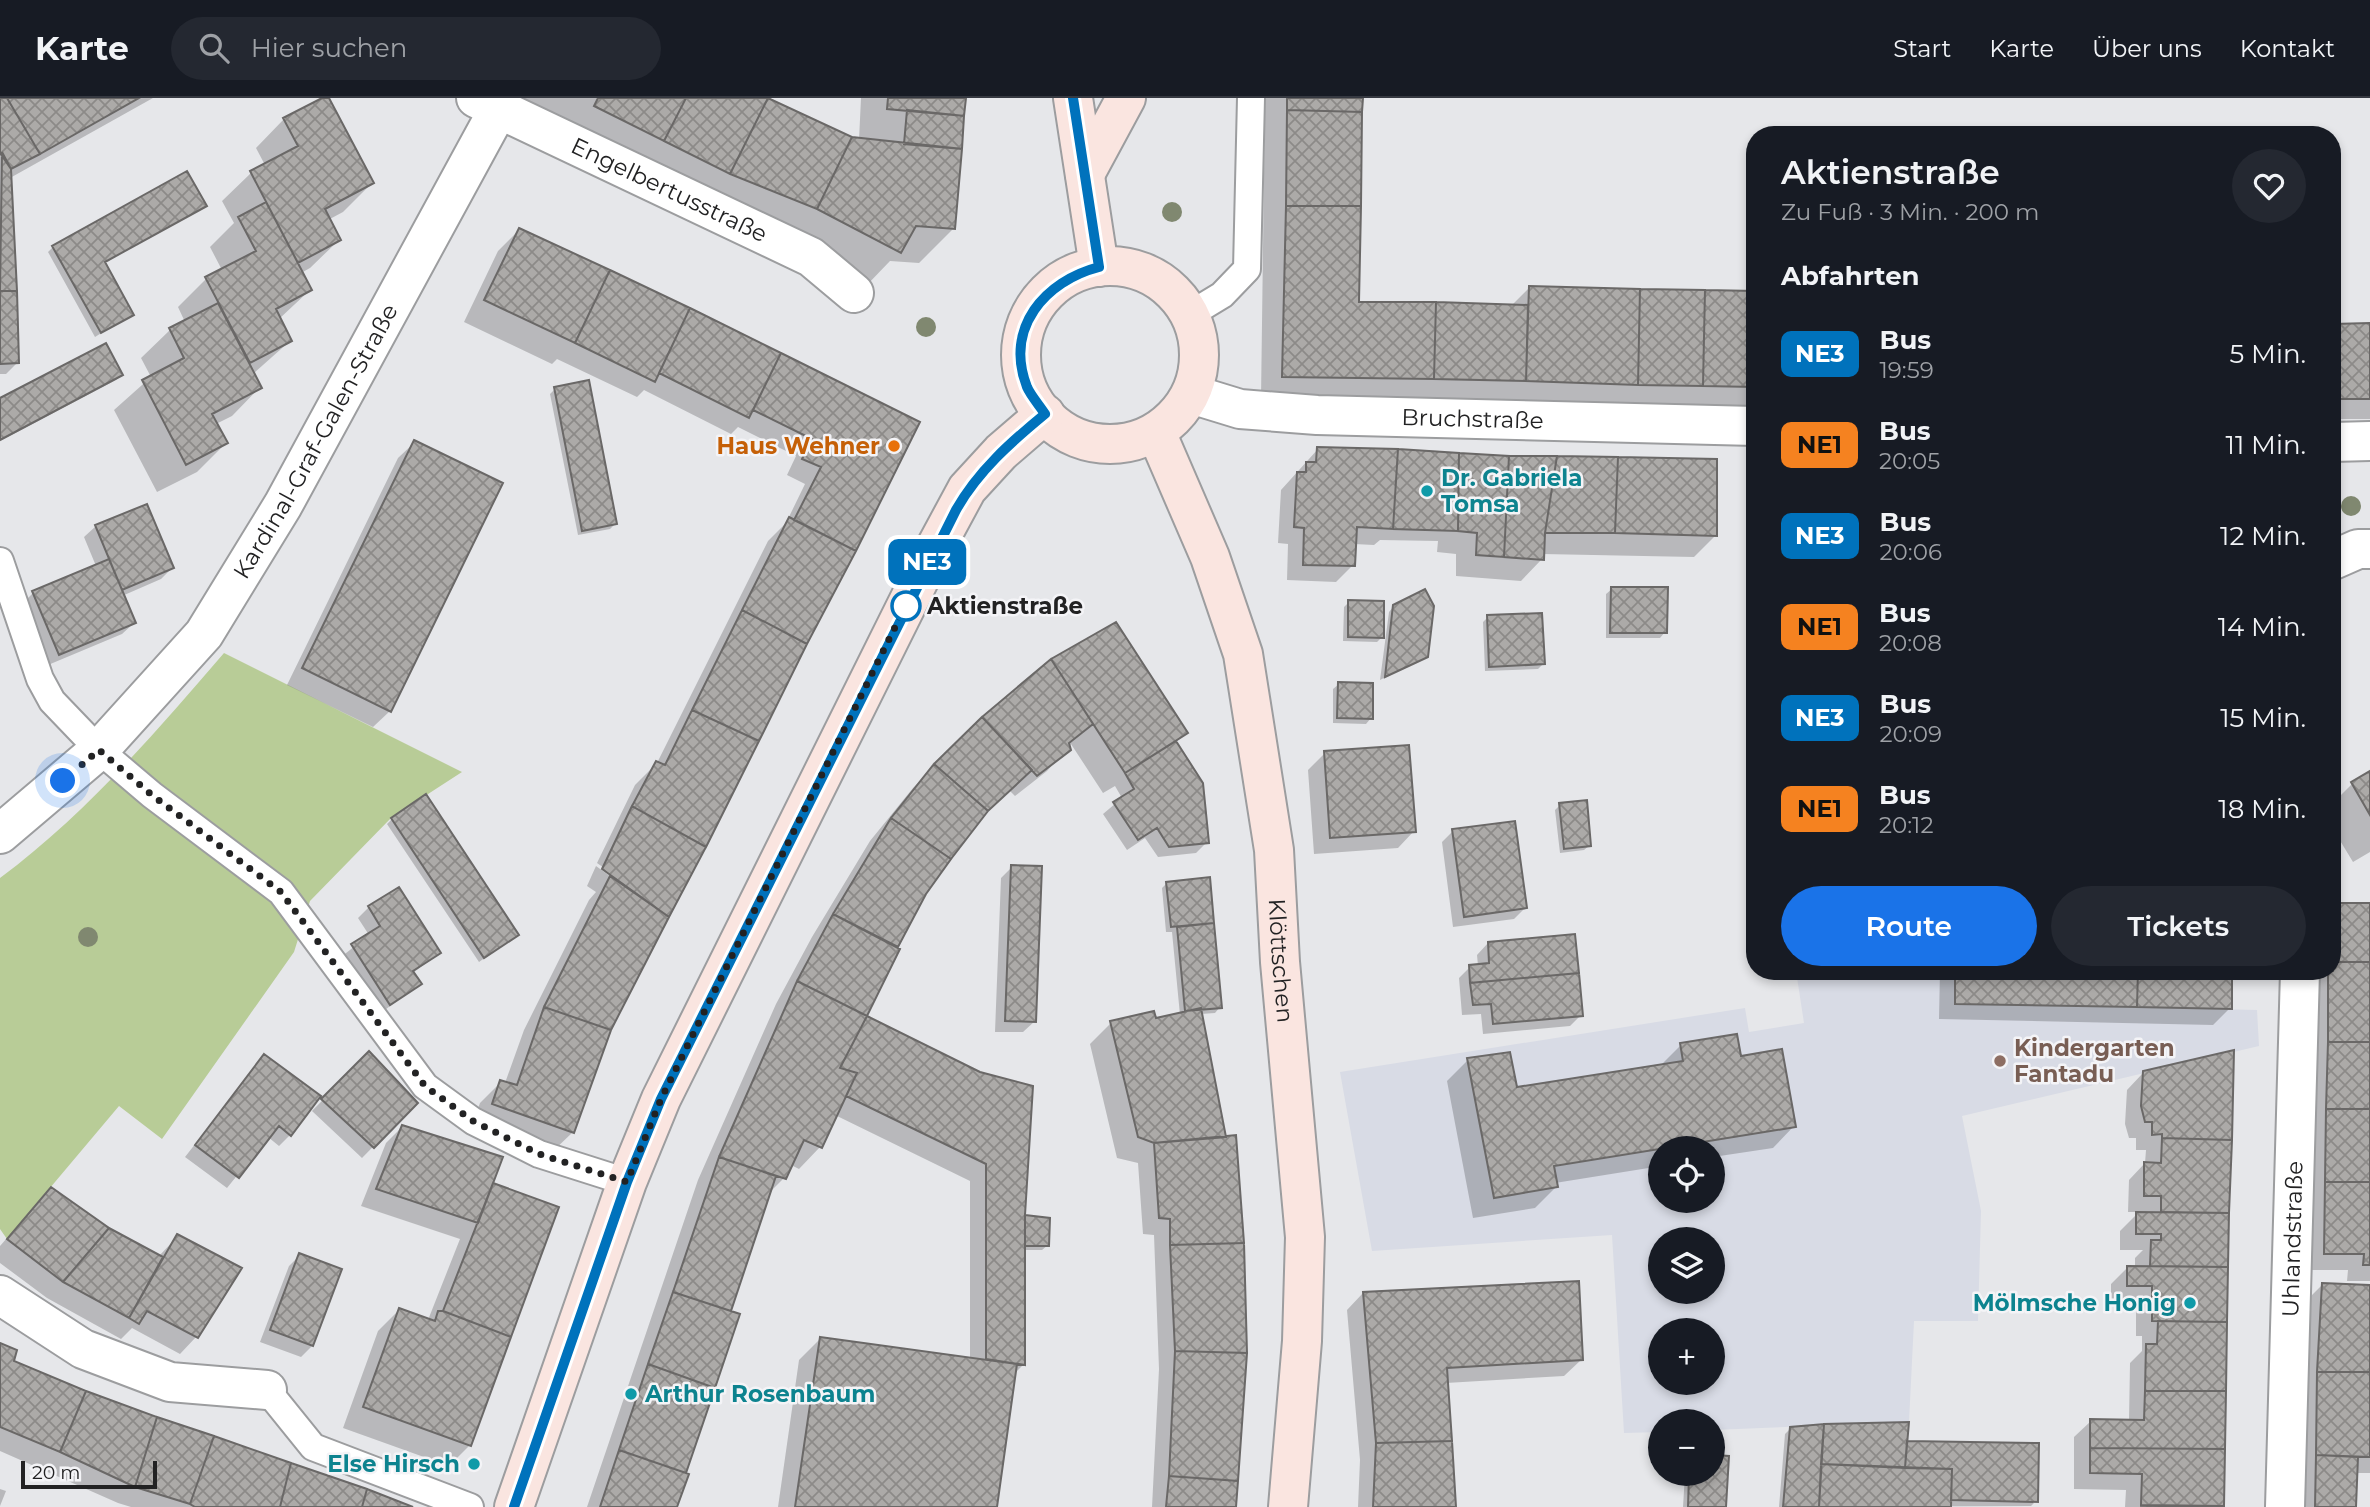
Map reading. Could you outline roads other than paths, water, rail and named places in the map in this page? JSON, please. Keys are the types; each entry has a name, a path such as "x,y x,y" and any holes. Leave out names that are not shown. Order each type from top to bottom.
{"main road":[{"path":"1073,98 1099,267"},
{"path":"1086,174 1126,98"},
{"path":"1099,267 1126,267 1152,276 1174,293 1189,315 1197,334 1200,354 1198,375 1191,394 1177,415 1156,432 1132,441 1107,444 1081,439 1058,426 1045,414 1028,388 1022,366 1022,343 1028,321 1040,301 1056,284 1076,273 1099,267"},
{"path":"514,1507 627,1182 661,1099 933,552 967,489 1001,452 1045,414"},
{"name":"Klöttschen","path":"1156,432 1210,557 1243,654 1274,850 1280,962 1305,1237 1302,1341 1288,1507"}],"street":[{"name":"Engelbertusstraße","path":"487,104 811,257 854,293"},
{"name":"Kardinal-Graf-Galen-Straße","path":"0,834 99,750 204,634 283,505 487,104"},
{"name":"Bruchstraße","path":"1191,394 1240,409 1317,415 1746,426"},
{"path":"2341,442 2370,441"},
{"path":"2341,556 2358,549 2370,550"},
{"name":"Uhlandstraße","path":"2285,1507 2300,980"},
{"path":"0,1295 83,1349 170,1382 267,1390"}],"lane":[{"path":"1189,315 1222,295 1247,269 1251,98"},
{"path":"0,561 40,679 52,701 99,750 152,795 281,892 425,1086 473,1121 539,1154 627,1182"},
{"path":"267,1390 313,1447 470,1507"}],"place":[{"name":"Haus Wehner","path":"894,446"},
{"name":"Dr. Gabriela Tomsa","path":"1427,491"},
{"name":"Aktienstraße","path":"906,606"},
{"name":"Kindergarten Fantadu","path":"2000,1061"},
{"name":"Mölmsche Honig","path":"2190,1303"},
{"name":"Arthur Rosenbaum","path":"631,1394"},
{"name":"Else Hirsch","path":"474,1464"}]}
